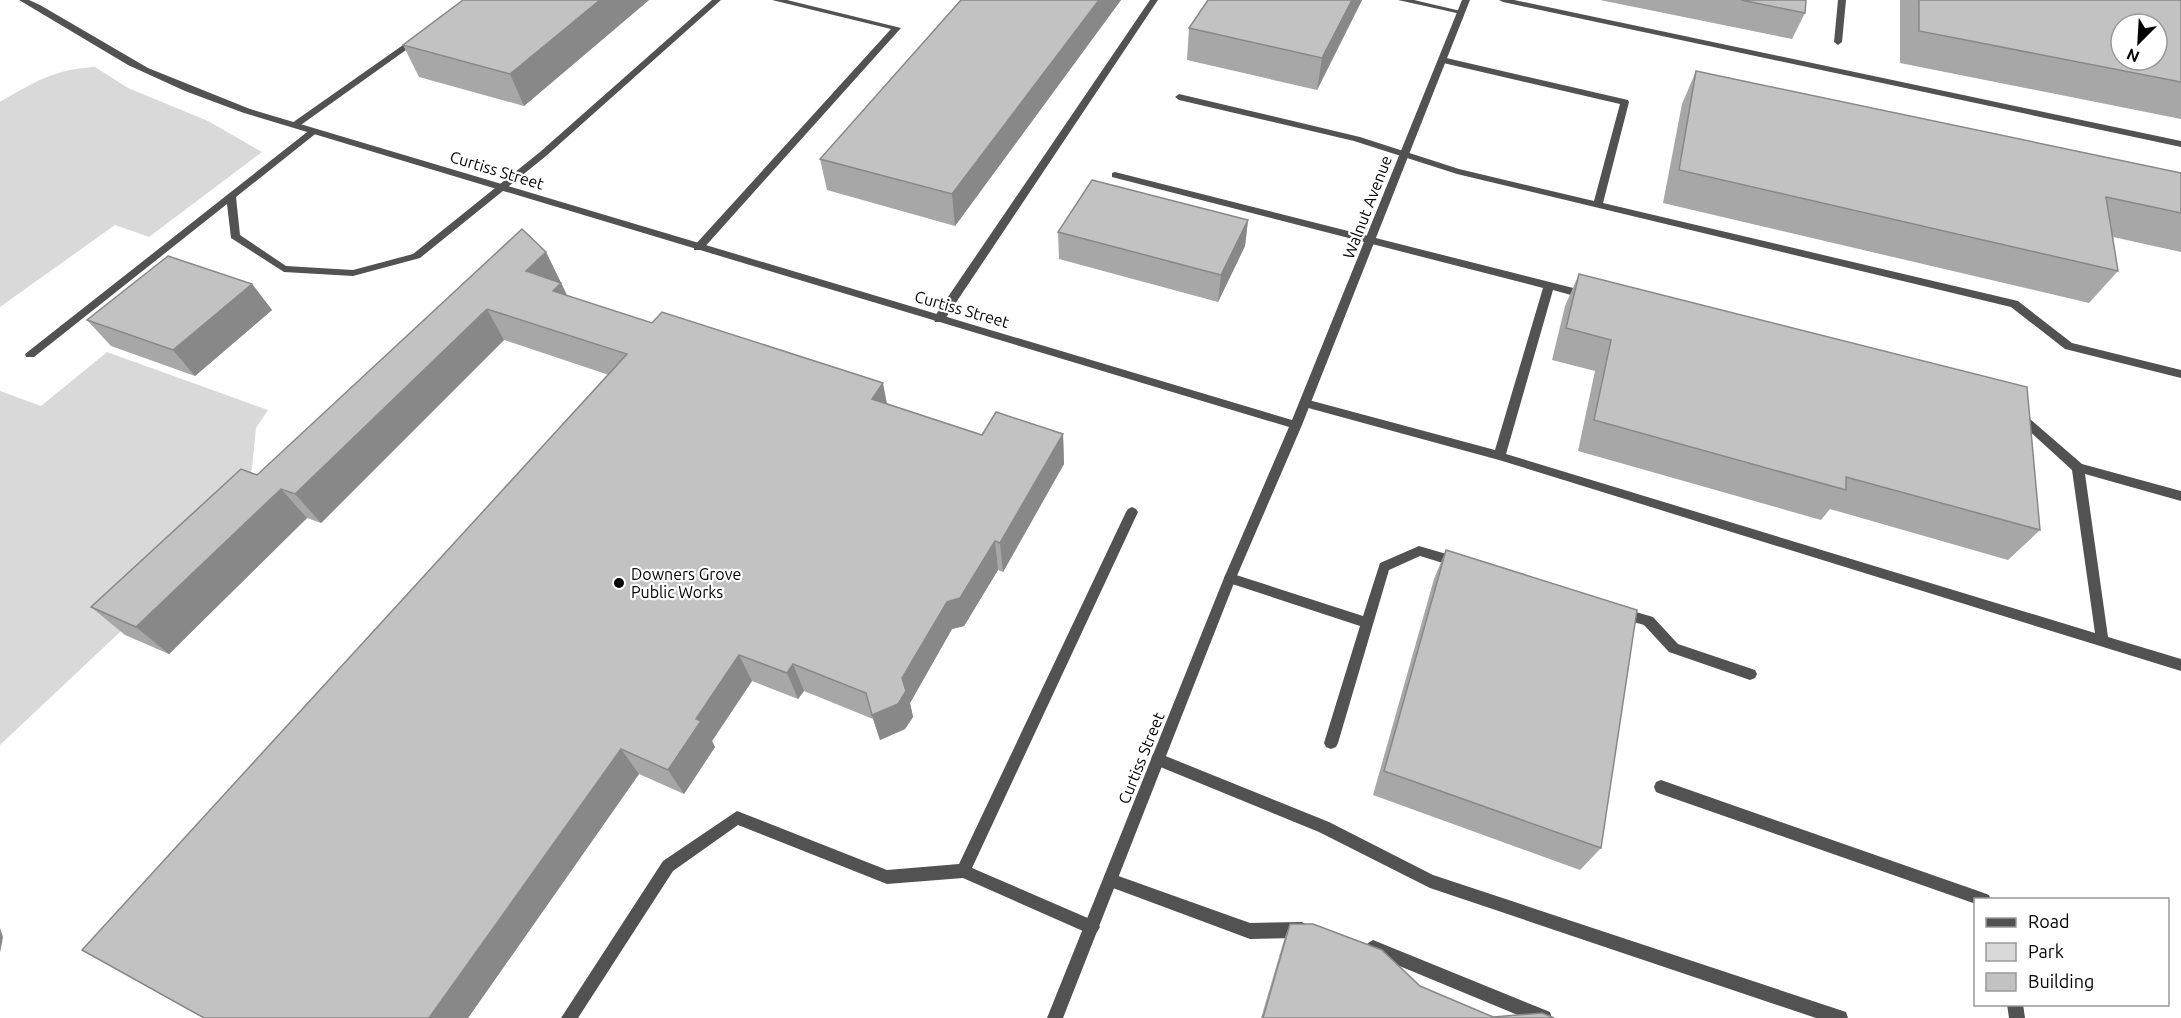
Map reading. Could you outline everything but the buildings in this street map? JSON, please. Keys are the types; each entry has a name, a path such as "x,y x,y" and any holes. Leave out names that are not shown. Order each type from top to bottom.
{"street":[{"name":"Curtiss Street","path":"22,0 47,12 130,62 201,95 499,188 1296,426 1230,578 1055,1018"},
{"path":"231,196 235,236 284,269 353,273 416,256 543,154 717,0"},
{"path":"698,248 897,28 776,0"},
{"path":"939,319 1154,0"},
{"path":"1402,0 1461,12"},
{"name":"Walnut Avenue","path":"1296,426 1466,0"},
{"path":"1503,0 2181,144"},
{"path":"1838,42 1842,0"},
{"path":"295,125 427,33"},
{"path":"1442,60 1626,102 1598,203"},
{"path":"1179,97 1357,139 1452,170 1598,203 2013,304 2069,346 2181,374"},
{"path":"30,354 314,131"},
{"path":"1115,176 1594,297"},
{"path":"1499,456 1549,285"},
{"path":"1305,403 1499,456 2181,665"},
{"path":"2013,411 2078,468 2181,495"},
{"path":"2078,468 2102,640"},
{"path":"963,871 1132,512"},
{"path":"1331,743 1384,567 1419,551 1465,565"},
{"path":"1230,578 1367,623"},
{"path":"1614,610 1648,621 1674,648 1750,674"},
{"path":"1158,759 1324,827 1430,881 1840,1018"},
{"path":"1660,787 1978,898"},
{"path":"569,1018 668,866 737,818 887,877 963,871 1092,927"},
{"path":"1110,880 1250,931 1316,929"},
{"path":"1359,942 1544,1018"}],"green space":[{"path":"95,67 128,88 208,121 262,152 149,237 115,225 0,307 0,102 45,78 68,70"},
{"path":"107,352 268,410 256,428 252,468 247,489 222,536 0,745 0,391 41,406"}],"place":[{"name":"Downers Grove Public Works","path":"619,583"}]}
